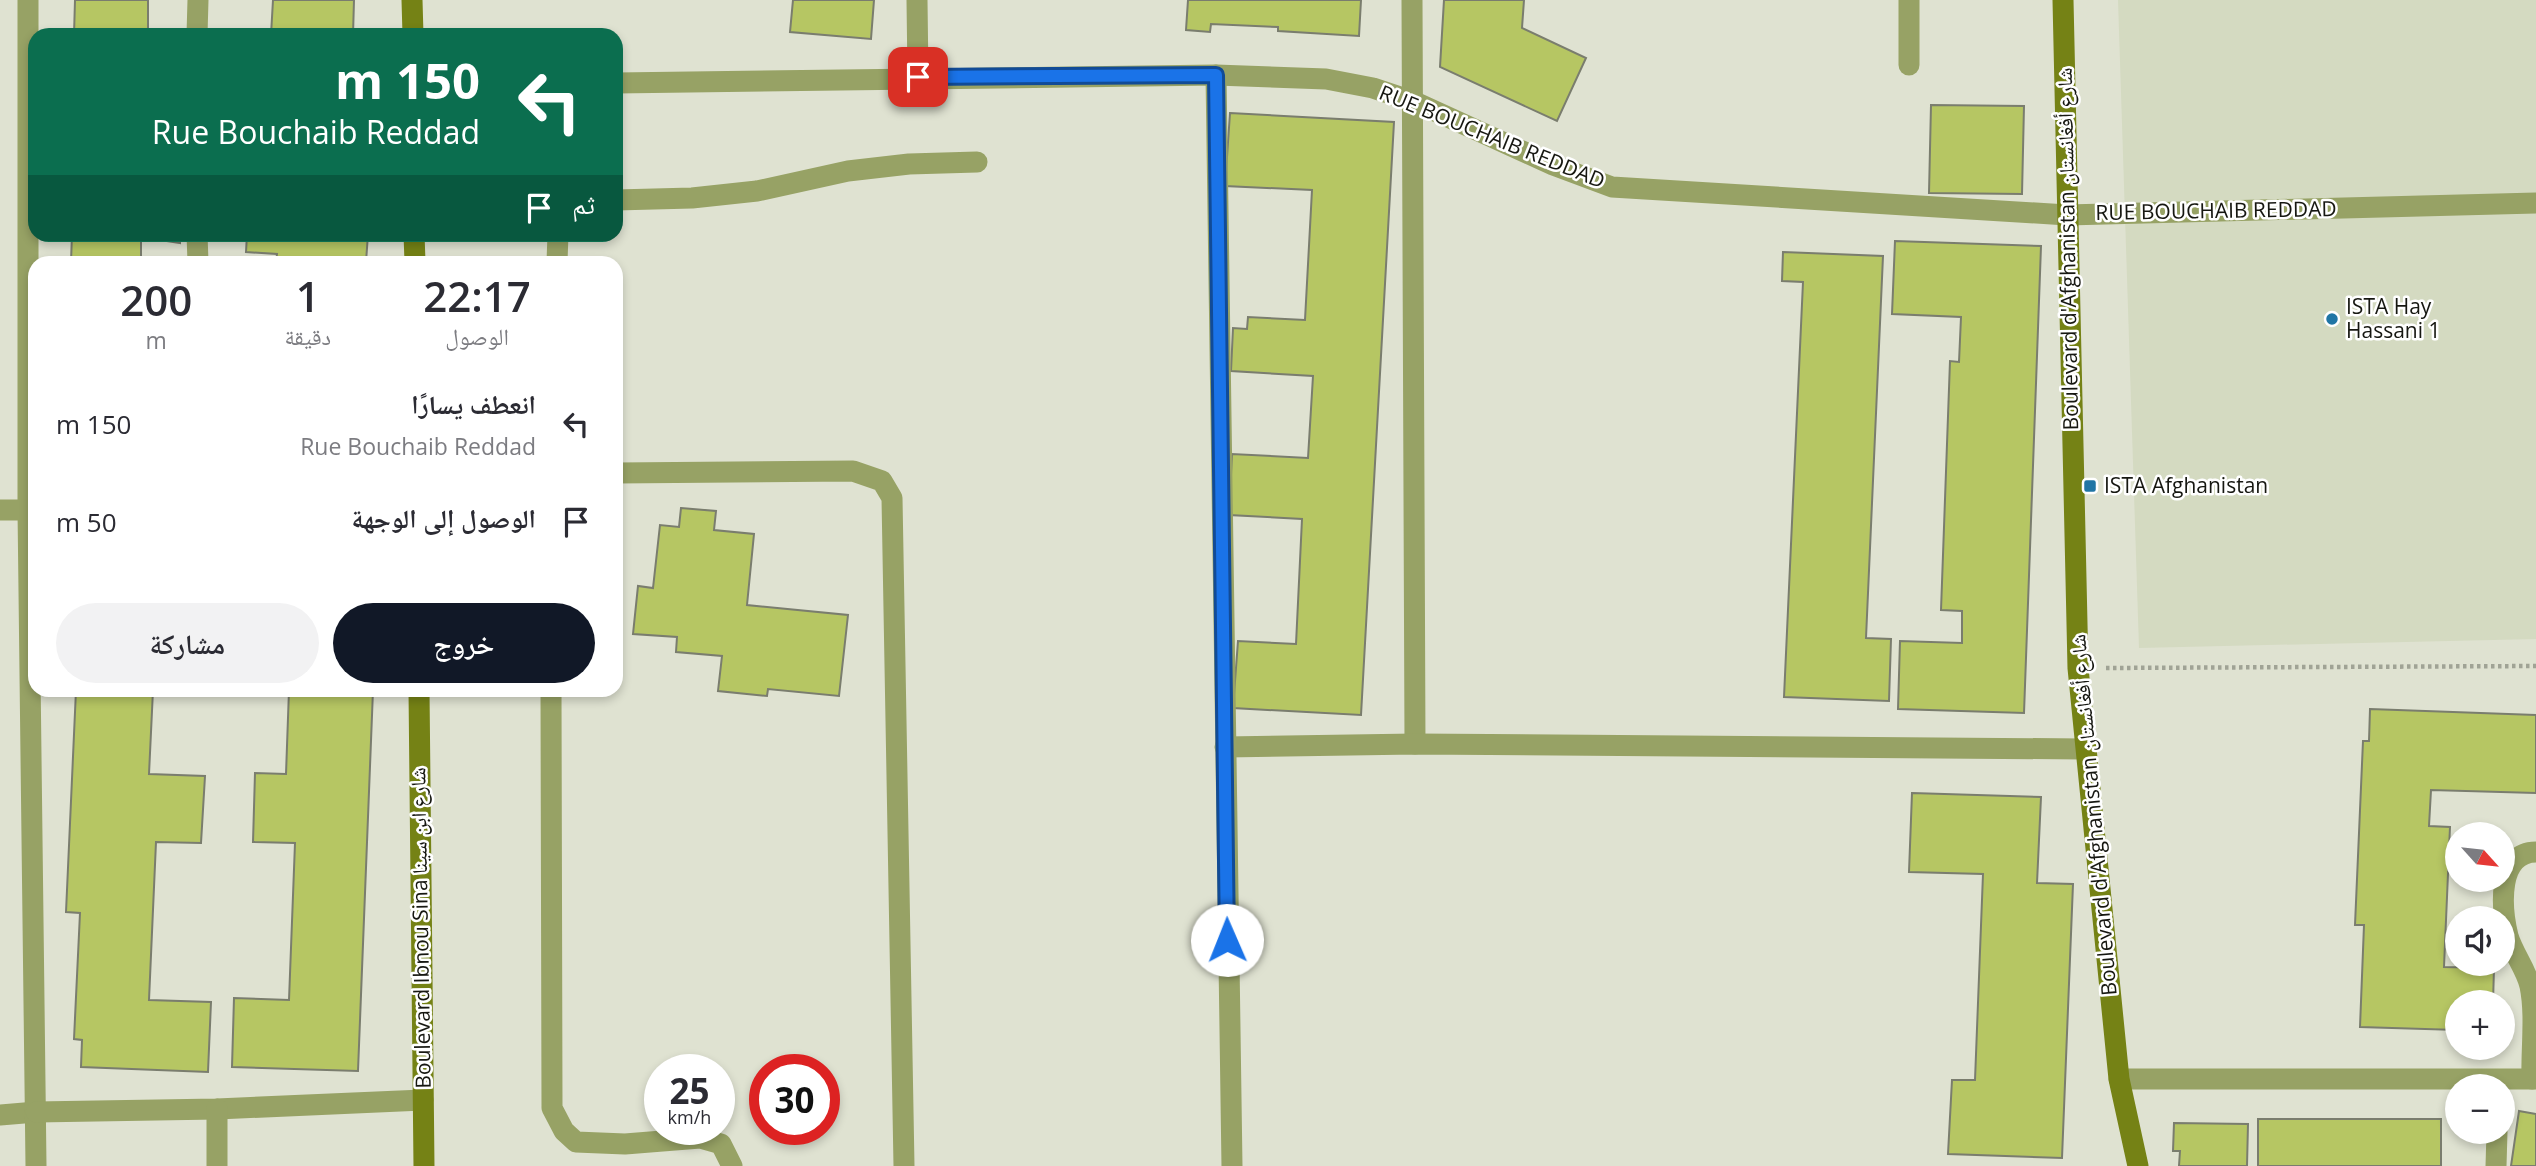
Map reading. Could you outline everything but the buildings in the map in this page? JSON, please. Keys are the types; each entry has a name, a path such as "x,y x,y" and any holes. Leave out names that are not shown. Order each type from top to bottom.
{"street":[{"path":"28,0 28,28"},
{"path":"197,28 198,0"},
{"path":"412,0 413,28"},
{"path":"917,0 918,77"},
{"path":"1412,0 1415,102 1415,744"},
{"path":"1909,0 1909,65"},
{"name":"Boulevard d'Afghanistan شارع أفغانستان","path":"2063,0 2078,668 2119,1079 2138,1166"},
{"path":"1216,75 1232,1166"},
{"name":"RUE BOUCHAIB REDDAD","path":"623,83 1216,75 1326,79 1373,88 1415,102 1553,165 1612,187 2067,215 2536,202"},
{"path":"623,200 692,198 757,191 807,178 860,170 977,162"},
{"path":"623,472 853,471 882,481 892,498 904,1166"},
{"path":"0,510 28,510"},
{"path":"33,697 36,1166"},
{"name":"Boulevard Ibnou Sina شارع ابن سينا","path":"419,697 424,1166"},
{"path":"551,697 552,1108 564,1131 576,1142 625,1144 700,1138 721,1144 732,1166"},
{"path":"1225,747 1415,744 2084,749"},
{"path":"2515,1081 2534,1079 2530,985 2508,934 2505,880 2514,858 2522,852 2536,852"},
{"path":"2119,1079 2445,1082"},
{"path":"0,1115 423,1100"},
{"path":"217,1109 217,1166"},
{"path":"2496,1166 2497,1144"}],"path":[{"path":"2078,668 2536,666"}],"shaded area":[{"name":"ISTA Hay Hassani 1","path":"2118,0 2536,0 2536,639 2139,648"}],"place":[{"name":"ISTA Hay Hassani 1","path":"2332,319"},
{"name":"ISTA Afghanistan","path":"2090,486"}],"route":[{"path":"918,77 1216,75 1227,940"}]}
